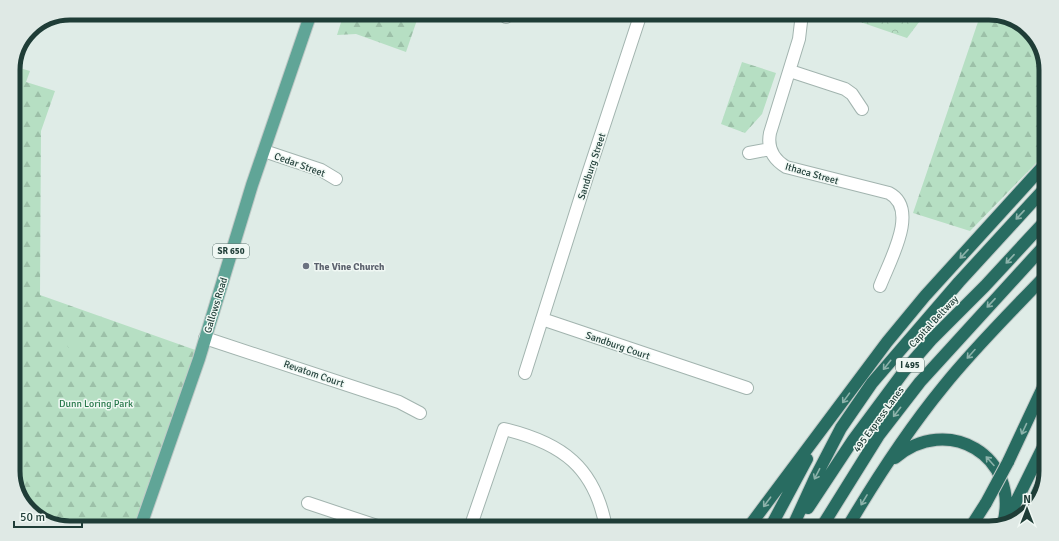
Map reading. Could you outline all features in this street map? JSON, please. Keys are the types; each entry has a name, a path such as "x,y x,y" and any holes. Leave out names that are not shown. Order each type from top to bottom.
{"highway":[{"path":"753,521 887,342 925,296 1039,171"},
{"path":"795,521 815,478 841,428 872,383 959,282 1039,195"},
{"name":"Capital Beltway","path":"800,521 829,475 905,370 930,340 985,286 1039,228"},
{"name":"495 Express Lanes","path":"824,521 879,434 916,388 1039,252"},
{"path":"851,521 914,425 943,387 971,354 1039,282"},
{"path":"974,521 1008,462 1039,396"},
{"path":"774,521 833,415"},
{"path":"882,472 896,457 920,443 946,439 970,446 991,461 998,471 1005,493 1006,506 1004,518"},
{"path":"1009,516 1039,455"},
{"path":"971,521 984,506"}],"main road":[{"name":"Gallows Road","path":"142,521 205,338 306,20"}],"street":[{"name":"Sandburg Street","path":"542,319 639,20"},
{"path":"749,153 770,149 770,133 799,40 800,20"},
{"path":"790,72 845,89 852,94 862,109"},
{"name":"Ithaca Street","path":"770,149 774,157 786,167 889,193 899,200 902,208 903,223 880,286"},
{"name":"Cedar Street","path":"264,151 321,170 336,179"},
{"path":"525,372 542,319"},
{"name":"Sandburg Court","path":"542,319 747,388"},
{"name":"Revatom Court","path":"205,338 399,402 420,413"},
{"path":"472,521 504,428 545,441 571,459 587,478 598,497 604,521"},
{"path":"308,503 362,521"}],"green space":[{"path":"342,20 417,20 406,52 356,34 337,35"},
{"path":"854,20 921,20 907,38"},
{"path":"979,20 999,21 1017,28 1031,42 1038,60 1039,160 970,231 913,213"},
{"path":"742,62 776,73 762,114 745,133 721,124"},
{"name":"Dunn Loring Park","path":"20,68 30,71 26,82 55,91 41,131 40,295 201,352 142,521 60,520 42,513 32,504 25,493 20,474"},
{"path":"79,340 80,352 69,354 67,341"}],"place":[{"name":"The Vine Church","path":"306,266"}]}
